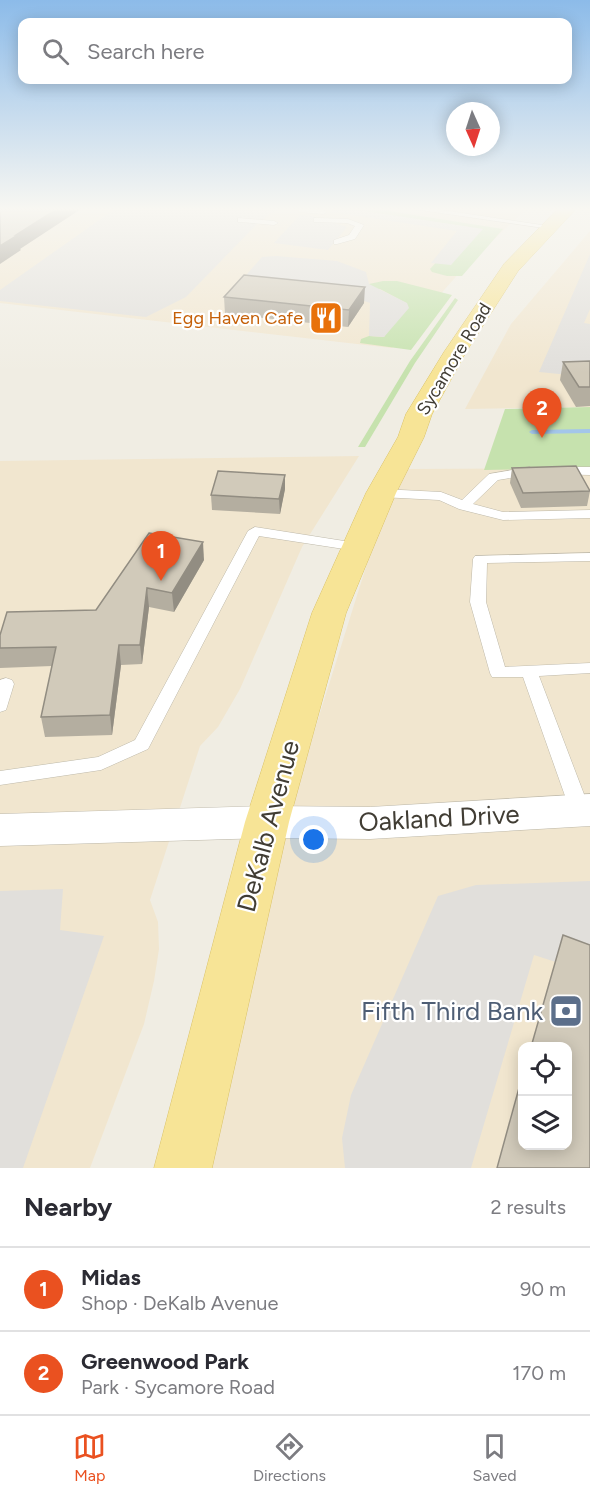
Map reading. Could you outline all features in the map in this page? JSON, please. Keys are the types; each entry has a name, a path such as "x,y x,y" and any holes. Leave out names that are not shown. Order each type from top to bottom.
{"main road":[{"name":"Sycamore Road","path":"381,493 411,437 419,414 455,352 515,264"},
{"name":"DeKalb Avenue","path":"183,1168 267,822 329,613 381,493"}],"street":[{"name":"Oakland Drive","path":"0,830 267,822 370,823 585,810"}],"lane":[{"path":"464,506 494,477 526,471 590,471"},
{"path":"381,493 441,496 464,506 503,516 590,514"},
{"path":"0,778 101,764 142,744 255,531 357,547"},
{"path":"590,557 480,559 478,602 498,673 590,668"},
{"path":"529,671 585,810"},
{"path":"0,706 6,684"}],"shaded area":[{"path":"0,264 469,264 392,348 0,303"},
{"path":"38,264 219,264 186,297 146,317 0,301 0,290"},
{"path":"256,264 344,264 366,272 369,284 407,303 409,308 384,337 369,336 370,303 350,296 241,281"},
{"path":"562,264 590,264 590,407 465,409 511,324"},
{"path":"586,264 590,264 590,309 584,323 590,324 590,377 539,372"},
{"path":"359,456 302,547 240,689 218,727 200,746 150,900 158,922 159,949 144,1024 90,1168 0,1168 0,461"},
{"path":"590,468 590,1168 203,1168 281,837 377,532 404,469"},
{"path":"590,881 590,973 534,955 471,1168 345,1168 342,1138 351,1095 438,896 476,885"},
{"path":"63,889 60,930 104,936 23,1168 0,1168 0,891"}],"green space":[{"path":"435,264 473,264 462,276 447,276 432,272 430,269"},
{"path":"397,281 452,295 411,350 360,343 361,339 369,336 384,337 406,303 380,289 369,292 369,284"},
{"path":"455,298 458,300 415,363 365,447 358,447 410,361"},
{"path":"590,407 590,468 484,470 505,409"}],"building":[{"path":"244,275 365,287 349,310 224,297"},
{"path":"590,361 590,387 579,387 563,362"},
{"path":"576,466 590,491 523,493 512,468"},
{"path":"218,471 285,475 279,499 211,495"},
{"path":"149,533 203,542 172,593 147,588 140,645 119,645 110,715 41,717 56,647 0,648 0,635 7,612 96,610"},
{"path":"563,935 590,945 590,1168 497,1168 518,1092 518,1150 572,1150 572,1042 532,1042"}],"waterway":[{"path":"532,432 590,431"}],"place":[{"name":"Egg Haven Cafe","path":"326,318"},
{"name":"Greenwood Park","path":"542,438"},
{"name":"Midas","path":"161,581"},
{"name":"Fifth Third Bank","path":"566,1011"}]}
